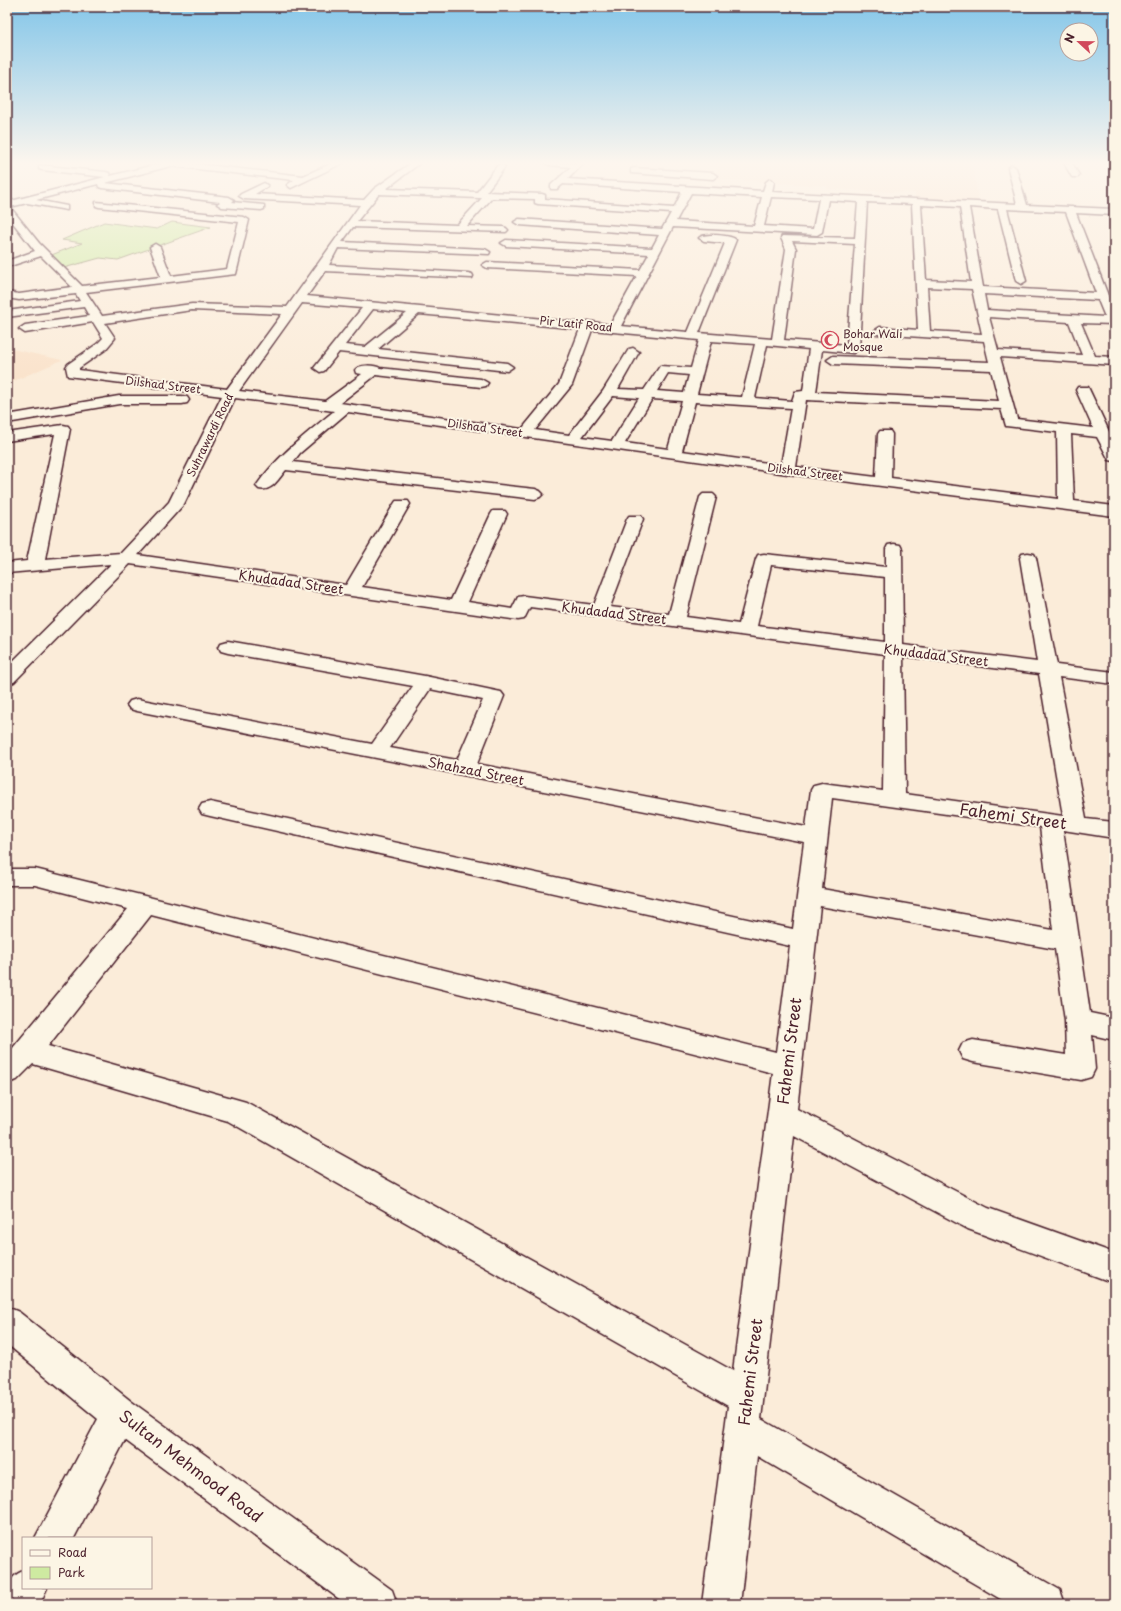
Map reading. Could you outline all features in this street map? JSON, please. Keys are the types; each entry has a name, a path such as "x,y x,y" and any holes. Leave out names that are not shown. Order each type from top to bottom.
{"street":[{"name":"Dilshad Street","path":"30,238 42,252 75,282 109,338 101,347 72,367 73,373 227,398 344,408 788,470 1114,511"},
{"path":"7,295 19,297 232,272 240,238"},
{"name":"Suhrawardi Road","path":"11,666 125,558 176,504 227,398 322,268 340,238"},
{"path":"450,250 457,238"},
{"path":"614,328 643,273 645,262 655,251 662,238"},
{"path":"692,336 731,240 708,238"},
{"path":"777,343 791,249 786,238"},
{"path":"790,238 860,241"},
{"path":"918,238 924,334"},
{"path":"970,238 982,313 990,338 1011,423 1103,433"},
{"path":"1010,238 1021,282"},
{"path":"982,313 1112,321 1081,238"},
{"name":"Pir Latif Road","path":"299,299 777,343 815,352 853,349 860,241"},
{"path":"506,242 655,251"},
{"path":"335,245 485,252"},
{"path":"155,247 167,279"},
{"path":"7,264 42,252"},
{"path":"487,264 643,273"},
{"path":"322,268 468,276"},
{"path":"921,283 1103,297"},
{"path":"7,314 88,303"},
{"path":"320,368 370,306"},
{"path":"25,329 192,307 290,311"},
{"path":"368,351 417,310"},
{"path":"1073,318 1090,359"},
{"path":"526,433 565,385 588,325"},
{"path":"880,331 990,338"},
{"path":"674,454 706,337"},
{"path":"748,401 762,342"},
{"path":"336,348 507,367"},
{"path":"572,440 608,392 632,352"},
{"path":"788,470 815,352 994,359 1090,359 1114,361"},
{"path":"361,370 375,370 477,389 492,365"},
{"path":"616,446 664,369 696,372"},
{"path":"328,406 375,370"},
{"path":"1083,390 1114,457"},
{"path":"608,392 748,401 804,400 1006,405"},
{"path":"7,419 119,400 227,398"},
{"path":"264,486 295,450 344,408"},
{"path":"639,408 655,410"},
{"path":"670,412 686,413"},
{"path":"7,437 63,429 35,565"},
{"path":"1064,429 1066,505"},
{"path":"883,482 886,434"},
{"path":"282,465 535,494"},
{"path":"676,621 708,497"},
{"path":"352,591 402,504"},
{"path":"457,606 499,514"},
{"path":"600,611 635,519"},
{"path":"894,549 894,800"},
{"name":"Khudadad Street","path":"7,568 125,558 518,615 524,601 1114,678"},
{"path":"1028,558 1076,824"},
{"path":"748,630 764,559 894,573"},
{"path":"228,647 425,682 494,696 464,769"},
{"path":"377,752 425,682"},
{"name":"Shahzad Street","path":"137,705 816,837"},
{"name":"Fahemi Street","path":"721,1604 822,790 1114,830"},
{"path":"210,809 804,940"},
{"path":"973,1051 1082,1070 1078,1021 1050,821"},
{"path":"7,877 35,877 788,1066"},
{"path":"809,895 1067,942"},
{"path":"145,905 17,1062 236,1111 745,1413 1046,1604"},
{"path":"1078,1021 1114,1029"},
{"path":"781,1115 979,1219 1114,1268"},
{"name":"Sultan Mehmood Road","path":"7,1323 120,1414 378,1604"},
{"path":"55,1537 120,1414"},
{"path":"19,1604 27,1589"}],"shaded area":[{"path":"7,348 62,360 7,384"}],"green space":[{"path":"66,238 179,238 118,260 100,258 60,269 49,256 82,243 62,240"}],"place":[{"name":"Bohar Wali Mosque","path":"830,340"}]}
